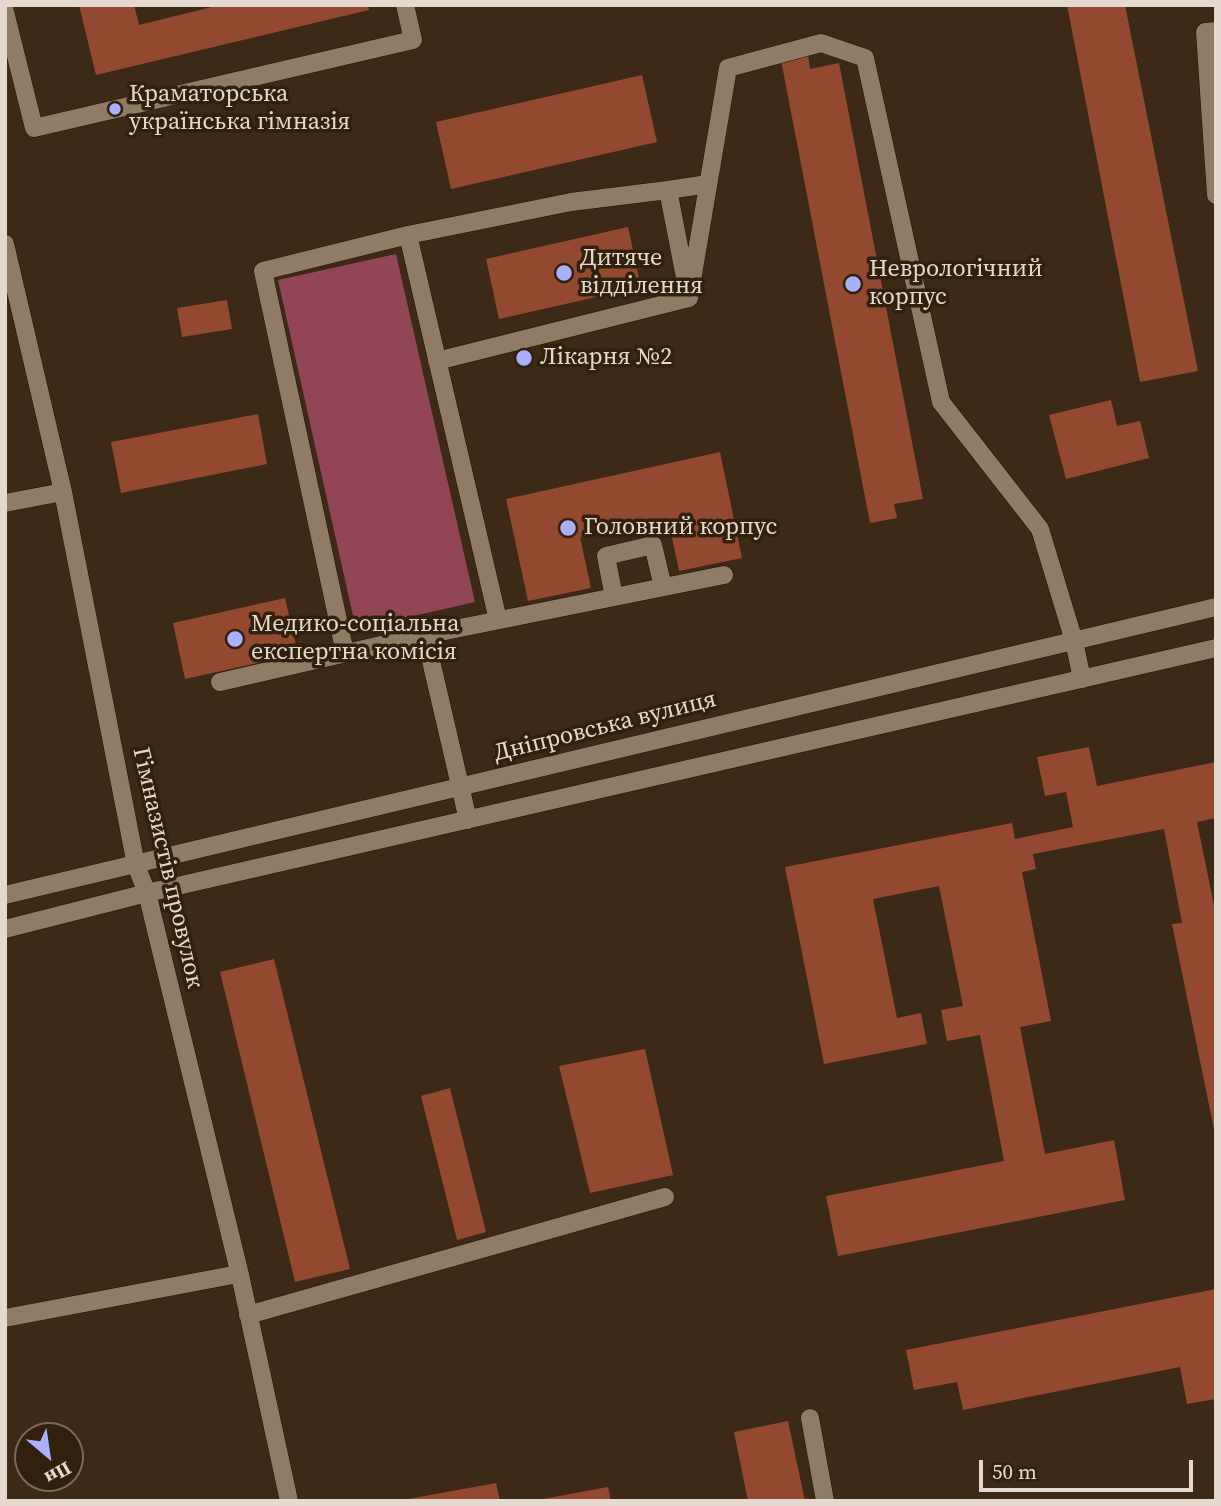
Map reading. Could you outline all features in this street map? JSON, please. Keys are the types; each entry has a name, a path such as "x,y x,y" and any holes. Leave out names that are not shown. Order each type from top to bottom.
{"street":[{"path":"5,12 34,128 413,40 405,5"},
{"path":"1216,31 1206,32 1216,195"},
{"path":"689,298 728,68 821,43 865,58 941,402 1040,529 1074,641 1082,679"},
{"path":"345,653 263,271 408,235 570,202 708,184"},
{"path":"668,191 689,298"},
{"path":"408,235 498,620"},
{"name":"Гімназистів провулок","path":"5,244 63,492 136,865 147,893 248,1315 289,1501"},
{"path":"437,361 689,298"},
{"path":"5,503 63,492"},
{"path":"614,597 606,556 653,545 663,587"},
{"path":"220,681 425,635 724,575"},
{"name":"Дніпровська вулиця","path":"5,895 1216,607"},
{"path":"425,635 468,820"},
{"path":"5,929 147,893 1216,648"},
{"path":"248,1315 665,1197"},
{"path":"5,1318 233,1275"},
{"path":"810,1418 825,1501"}],"shaded area":[{"path":"396,254 475,602 356,629 278,280"}],"building":[{"path":"79,5 134,5 139,25 220,5 368,5 369,10 96,75"},
{"path":"1067,5 1125,5 1198,371 1140,382"},
{"name":"Неврологічний корпус","path":"808,55 810,69 839,63 923,499 894,504 897,518 870,523 781,60"},
{"path":"642,75 657,142 451,189 436,122"},
{"name":"Дитяче відділення","path":"628,227 641,287 499,319 486,259"},
{"path":"227,300 232,329 182,337 177,308"},
{"path":"1111,400 1117,426 1140,421 1149,458 1066,479 1049,415"},
{"path":"258,414 267,464 121,493 111,442"},
{"name":"Головний корпус","path":"720,452 742,558 679,571 668,518 580,537 591,588 528,601 506,499"},
{"name":"Медико-соціальна експертна комісія","path":"285,598 298,654 185,679 173,623"},
{"path":"1089,747 1097,786 1216,762 1216,818 1197,822 1216,915 1216,1139 1172,924 1182,923 1164,829 1033,854 1036,869 1022,872 1051,1021 1020,1027 1045,1154 1114,1140 1125,1200 838,1256 826,1196 1004,1161 980,1035 947,1041 941,1010 963,1006 939,886 873,899 897,1018 921,1013 927,1044 824,1064 785,867 1012,823 1015,839 1073,827 1066,792 1045,796 1037,757"},
{"path":"274,959 350,1269 295,1282 220,972"},
{"path":"645,1049 673,1175 590,1193 559,1066"},
{"path":"450,1088 486,1232 457,1240 421,1096"},
{"path":"1216,1289 1216,1399 1187,1404 1180,1367 963,1410 957,1382 914,1390 906,1350"},
{"path":"788,1421 805,1501 748,1501 734,1432"},
{"path":"496,1483 500,1501 408,1501 408,1499"},
{"path":"608,1487 611,1501 543,1501 543,1499"}],"place":[{"name":"Краматорська українська гімназія","path":"115,109"},
{"name":"Дитяче відділення","path":"564,273"},
{"name":"Неврологічний корпус","path":"853,284"},
{"name":"Лікарня №2","path":"524,358"},
{"name":"Головний корпус","path":"568,528"},
{"name":"Медико-соціальна експертна комісія","path":"235,639"}]}
